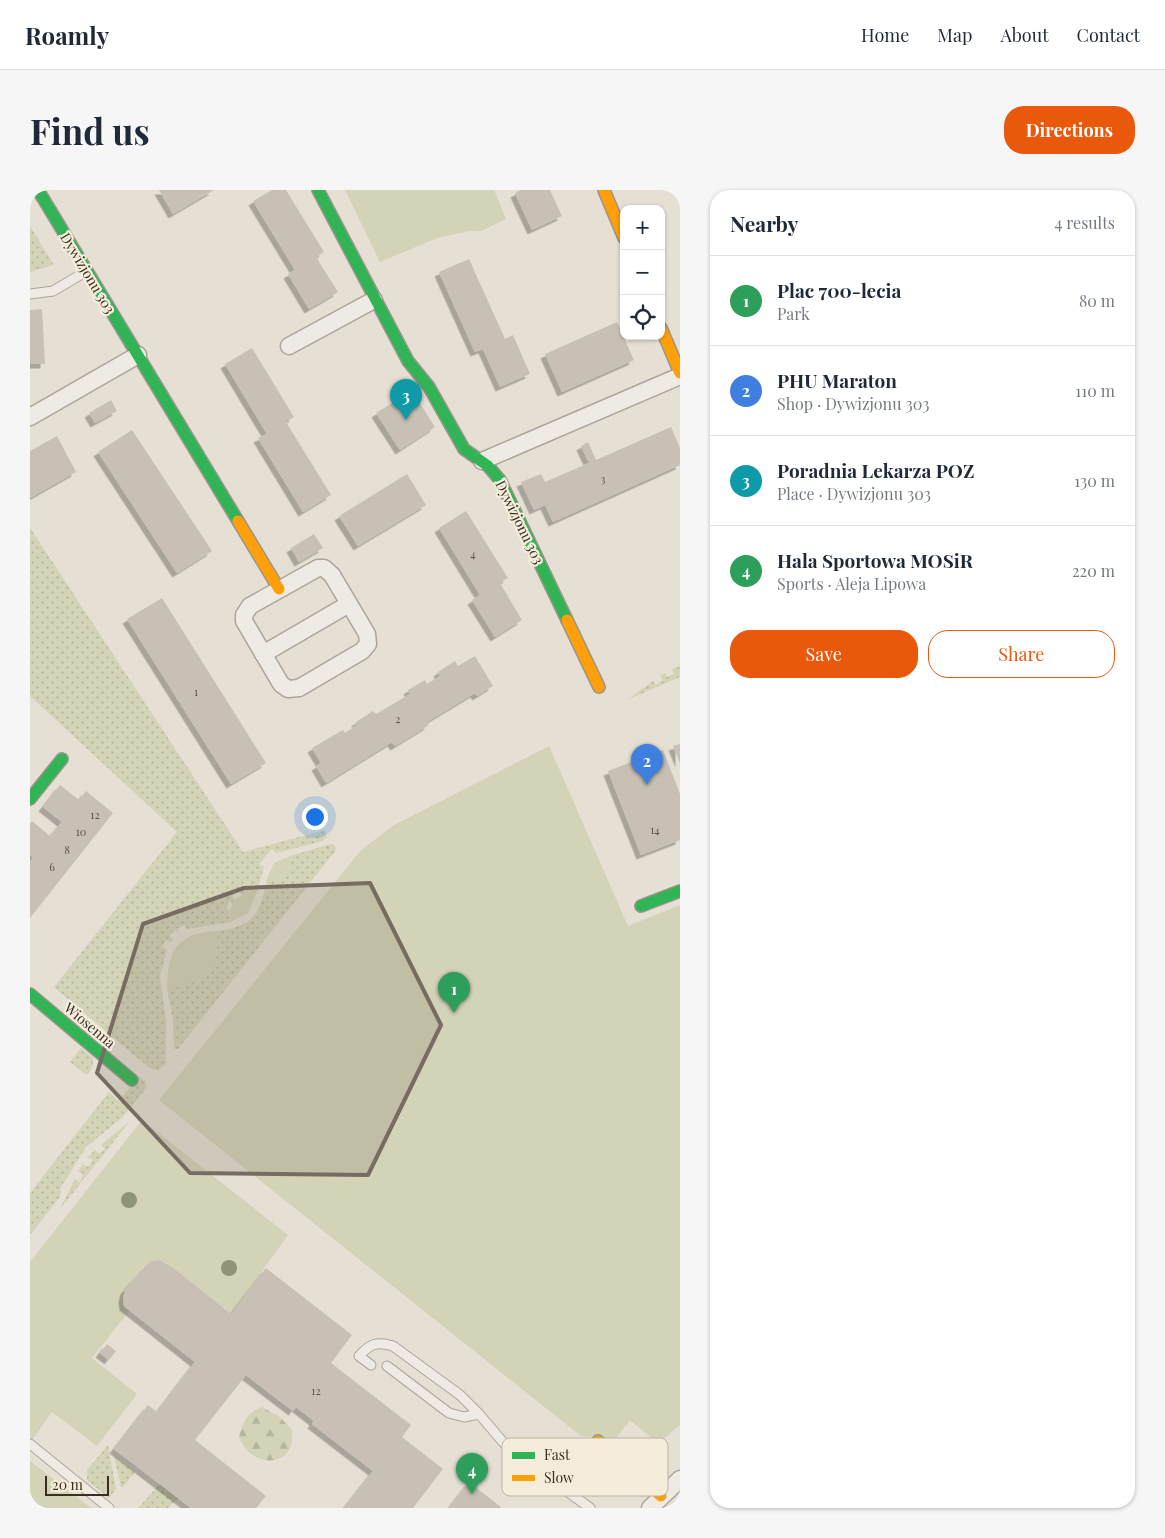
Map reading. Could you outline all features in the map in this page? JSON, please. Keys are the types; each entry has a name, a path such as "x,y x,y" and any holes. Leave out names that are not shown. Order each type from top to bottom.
{"street":[{"name":"Dywizjonu 303","path":"38,190 279,589"},
{"name":"Dywizjonu 303","path":"318,190 374,300 408,361 429,387 464,449 494,471 500,480 599,687"},
{"path":"604,190 620,228"},
{"path":"289,346 374,300"},
{"path":"482,461 680,375 665,338"},
{"path":"30,417 138,355"},
{"path":"324,568 332,575 349,604 367,634 368,644 365,648 294,690 284,687 244,621 244,616 250,606 314,569 324,568"},
{"path":"263,654 349,604"},
{"path":"30,799 62,759"},
{"path":"641,906 680,891"},
{"name":"Wiosenna","path":"30,994 132,1080"},
{"path":"668,1490 680,1479"}],"lane":[{"path":"30,294 53,291 87,271"},
{"path":"370,1365 359,1356 368,1346 381,1343 393,1346 460,1395 502,1441"},
{"path":"387,1366 449,1413 464,1417 479,1414"},
{"path":"30,1444 109,1508"},
{"path":"574,1496 590,1508"}],"highlighted area":[{"path":"370,883 441,1025 368,1175 190,1173 97,1073 143,924 244,888"}],"green space":[{"path":"345,190 494,190 506,219 481,231 470,231 437,238 380,262"},
{"path":"30,226 54,265 30,272"},
{"path":"30,528 243,852 325,830 327,837 323,841 276,853 272,849 259,864 264,867 257,892 241,894 238,891 232,896 235,900 233,903 229,901 226,909 230,910 231,922 187,929 184,925 177,929 180,934 175,930 169,936 173,940 171,942 166,940 162,947 167,949 160,976 166,1021 166,1063 158,1071 148,1067 54,987 177,832 30,696"},
{"path":"680,666 680,677 627,700 653,681 656,685 663,680 660,676 665,673 667,677 674,674 672,669"},
{"path":"549,746 628,926 680,905 680,1425 665,1438 652,1438 630,1420 616,1438 581,1436 159,1100 361,850 394,825"},
{"path":"331,844 335,846 336,850 178,1049 174,1049 173,1019 167,989 190,983 207,972 216,955 216,931 239,926 253,917 261,902 267,879 282,877 290,867 290,856"},
{"path":"290,856 288,871 285,874 281,877 267,879 274,863"},
{"path":"257,892 248,913 231,922 231,909 236,900 245,894"},
{"path":"216,931 218,943 216,954 206,972 189,983 167,989 169,964 177,946 183,940 192,936"},
{"path":"81,1048 93,1058 93,1066 87,1075 70,1062"},
{"path":"139,1076 145,1081 147,1087 122,1118 86,1147 61,1187 60,1197 30,1235 30,1193 109,1092 119,1101"},
{"path":"142,1120 288,1235 231,1314 167,1264 156,1260 150,1262 133,1278 125,1293 124,1306 129,1311 92,1358 137,1394 97,1446 52,1412 30,1443 30,1262"},
{"path":"130,1121 60,1209 75,1179 80,1182 83,1174 78,1171 83,1164 88,1167 93,1161 88,1157 95,1150 99,1154 105,1149 101,1145"},
{"path":"262,1407 280,1417 292,1430 291,1443 287,1453 280,1458 271,1460 252,1455 239,1437 246,1419"},
{"path":"108,1445 116,1489 109,1498 87,1480 87,1470"},
{"path":"114,1456 135,1472 123,1487 121,1487"},
{"path":"30,1461 91,1508 30,1508"},
{"path":"160,1484 178,1498 168,1508 138,1508"}],"building":[{"path":"159,190 214,190 173,214"},
{"path":"272,190 286,190 324,252 316,257 338,292 309,309 288,274 295,270 253,201"},
{"path":"521,190 550,190 562,216 532,230 515,193"},
{"path":"469,259 505,339 513,335 530,374 500,387 483,349 475,352 439,272"},
{"path":"42,309 45,364 30,364 30,310"},
{"path":"617,322 620,329 620,340 625,340 634,360 562,392 545,354"},
{"path":"252,348 294,417 286,422 331,495 303,512 258,438 267,434 225,364"},
{"path":"412,391 435,427 400,450 376,413"},
{"path":"111,400 117,411 95,423 89,413"},
{"path":"671,427 680,448 680,465 553,522 545,505 534,510 521,482 541,474 545,482 589,463 581,446 588,442 596,460"},
{"path":"132,430 212,551 177,573 98,452"},
{"path":"57,436 76,472 30,498 30,451"},
{"path":"407,474 426,505 358,546 339,516"},
{"path":"466,511 508,578 500,583 522,620 495,637 472,600 480,595 439,528"},
{"path":"314,534 323,548 299,562 291,548"},
{"path":"162,598 266,763 231,784 127,619"},
{"path":"475,656 493,686 477,696 475,693 427,722 429,725 395,746 392,742 326,783 316,766 321,763 312,748 343,730 345,733 357,725 356,722 373,711 376,714 410,694 408,690 425,680 427,684 440,676 438,672 455,661 458,666"},
{"path":"680,744 680,763 673,746"},
{"path":"663,750 680,794 680,840 641,855 608,771"},
{"path":"60,785 79,800 86,791 113,813 30,918 30,862 33,858 30,855 30,824 32,821 50,836 62,822 43,807"},
{"path":"159,1260 172,1267 231,1314 266,1268 352,1335 331,1363 411,1425 402,1437 443,1469 413,1508 344,1508 373,1471 312,1424 314,1421 296,1407 293,1411 246,1375 195,1440 266,1496 256,1508 191,1508 114,1449 148,1405 157,1412 195,1362 124,1306 125,1290 145,1266 151,1261"},
{"path":"107,1344 116,1351 109,1360 100,1353"},
{"path":"469,1482 501,1507 449,1508"}],"traffic: fast":[{"path":"38,190 238,521"},
{"path":"318,190 408,361 429,387 464,449 488,466 500,480 567,620"},
{"path":"30,799 62,759"},
{"path":"641,906 680,891"},
{"path":"30,994 132,1080"}],"traffic: slow":[{"path":"604,190 620,228"},
{"path":"665,337 680,373"},
{"path":"238,521 279,589"},
{"path":"567,620 599,687"}],"place":[{"name":"Poradnia Lekarza POZ","path":"406,420"},
{"name":"PHU Maraton","path":"647,785"},
{"name":"Plac 700-lecia","path":"454,1013"},
{"name":"Hala Sportowa MOSiR","path":"472,1494"}]}
